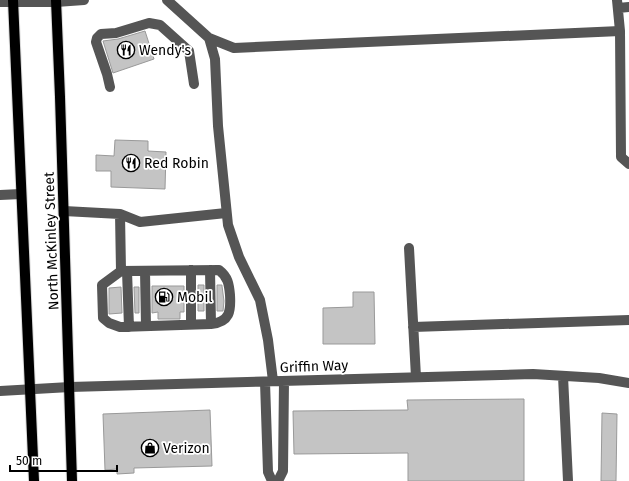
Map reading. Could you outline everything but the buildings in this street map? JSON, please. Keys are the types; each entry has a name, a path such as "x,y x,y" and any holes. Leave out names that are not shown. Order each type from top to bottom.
{"main road":[{"name":"North McKinley Street","path":"13,1 34,481"},
{"name":"North McKinley Street","path":"56,1 72,481"}],"street":[{"path":"0,2 84,0"},
{"path":"167,0 209,38 234,48 620,31"},
{"path":"629,7 618,4 620,31 621,157 629,164"},
{"path":"110,87 96,42 97,38 101,34 116,33 149,23 160,25 189,51 194,84"},
{"path":"209,38 215,59 218,126 228,225 240,257 260,300 268,340 268,472 272,481"},
{"path":"0,195 21,194"},
{"path":"64,211 120,214 140,222 226,214"},
{"path":"120,214 129,327"},
{"path":"409,248 416,377"},
{"path":"191,270 191,324"},
{"path":"210,270 211,324"},
{"path":"219,270 225,275 229,283 231,309 228,315 219,323 211,324 120,327 109,323 103,318 102,285 124,271 145,271 219,270"},
{"path":"145,271 146,326"},
{"path":"414,326 629,320"},
{"name":"Griffin Way","path":"0,391 70,387 533,374 599,378 629,383"},
{"path":"563,376 568,481"},
{"path":"278,481 283,472 284,381"}],"place":[{"name":"Wendy's","path":"126,50"},
{"name":"Red Robin","path":"131,163"},
{"name":"Mobil","path":"164,297"},
{"name":"Verizon","path":"150,448"}]}
